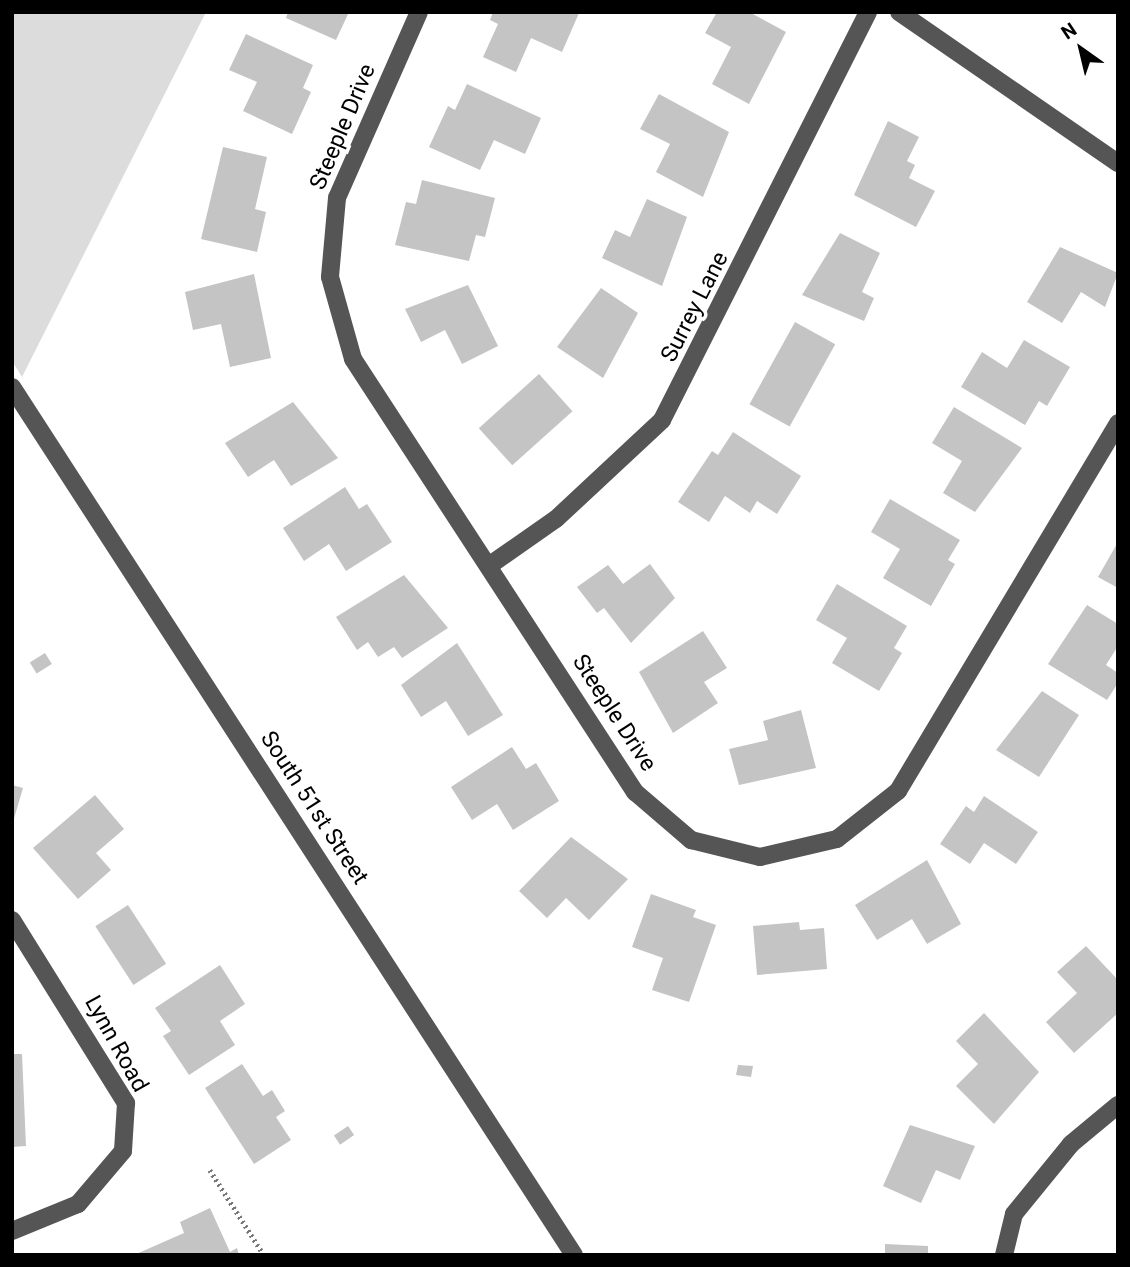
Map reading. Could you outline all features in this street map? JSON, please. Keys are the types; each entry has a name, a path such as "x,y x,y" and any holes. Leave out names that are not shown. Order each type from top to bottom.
{"street":[{"name":"Steeple Drive","path":"419,12 337,198 330,277 353,359 490,565 635,792 691,840 760,857 837,839 898,792 1118,423"},
{"name":"Surrey Lane","path":"490,565 556,519 662,420 869,12"},
{"path":"899,12 1118,163"},
{"name":"South 51st Street","path":"14,394 574,1255"},
{"name":"Lynn Road","path":"12,920 126,1103 123,1150 78,1204 12,1231"},
{"path":"1004,1255 1014,1214 1071,1144 1118,1105"}],"path":[{"path":"210,1170 264,1255"}],"shaded area":[{"path":"12,12 206,12 22,377 12,361"}],"building":[{"path":"288,12 349,12 336,40 286,18"},
{"path":"493,12 579,13 562,52 531,38 516,72 483,57 498,24 490,20"},
{"path":"717,12 749,12 786,32 749,104 712,84 731,47 705,33"},
{"path":"246,34 313,65 303,88 311,92 292,134 243,111 257,82 229,70"},
{"path":"467,84 541,118 525,154 494,140 480,170 429,147 448,106 455,110"},
{"path":"659,94 729,132 703,197 656,172 670,144 640,129"},
{"path":"888,121 919,137 907,161 915,165 909,178 935,191 916,227 854,195"},
{"path":"223,147 267,157 255,209 266,212 257,252 201,239"},
{"path":"422,180 495,198 485,237 476,235 469,261 395,245 406,202 416,204"},
{"path":"647,199 687,217 662,286 602,258 615,230 630,237"},
{"path":"840,233 880,253 862,292 874,298 864,321 802,295"},
{"path":"1060,247 1118,273 1105,307 1081,292 1062,323 1027,302"},
{"path":"254,274 271,358 230,367 221,324 193,330 185,292"},
{"path":"468,285 498,346 462,364 445,330 421,342 405,309"},
{"path":"601,288 638,313 603,378 557,347"},
{"path":"795,322 835,344 790,427 749,404"},
{"path":"1024,340 1070,367 1047,406 1039,401 1025,425 961,387 982,352 1007,368"},
{"path":"539,374 572,411 512,465 479,428"},
{"path":"293,402 338,458 291,486 274,460 248,477 225,443"},
{"path":"954,407 1022,448 975,512 943,493 962,461 932,443"},
{"path":"733,432 801,476 777,514 757,501 750,513 725,496 709,522 678,502 712,451 718,455"},
{"path":"345,487 359,509 367,504 392,542 346,571 329,544 304,561 283,528"},
{"path":"890,499 960,540 948,560 955,564 931,606 883,578 900,549 871,532"},
{"path":"1118,542 1118,588 1098,577"},
{"path":"650,564 675,598 631,643 604,608 597,613 577,587 608,565 623,584"},
{"path":"404,575 448,628 402,658 394,647 378,657 368,642 357,650 336,617"},
{"path":"837,584 907,626 894,648 902,653 879,691 832,663 847,638 816,620"},
{"path":"1087,605 1118,624 1118,646 1106,665 1118,673 1118,683 1107,700 1048,664"},
{"path":"703,631 727,668 704,682 718,703 673,733 639,672"},
{"path":"457,643 503,715 468,736 446,701 421,717 401,685"},
{"path":"45,653 52,664 37,674 30,663"},
{"path":"1042,691 1079,715 1039,777 996,750"},
{"path":"801,710 816,768 739,785 729,749 768,740 763,721"},
{"path":"512,747 526,769 536,763 559,801 513,830 497,804 472,820 451,787"},
{"path":"12,785 23,788 13,822 12,822"},
{"path":"95,795 124,829 96,853 111,870 78,899 33,848"},
{"path":"984,796 1038,832 1016,864 984,843 970,864 940,844 966,806 974,812"},
{"path":"571,837 628,879 589,920 566,898 547,918 519,891"},
{"path":"927,860 961,924 927,944 912,919 877,940 855,905"},
{"path":"651,894 696,910 693,917 716,925 689,1002 652,990 663,958 632,947"},
{"path":"128,905 166,964 133,985 95,926"},
{"path":"799,922 800,930 824,928 827,969 757,975 753,926"},
{"path":"1086,946 1118,980 1118,1013 1074,1053 1046,1022 1077,993 1057,972"},
{"path":"220,965 245,1004 220,1021 235,1045 189,1075 163,1036 171,1031 155,1008"},
{"path":"984,1013 1039,1072 994,1124 956,1086 978,1064 956,1041"},
{"path":"12,1054 22,1054 26,1146 12,1147"},
{"path":"242,1064 263,1096 272,1090 285,1111 276,1117 291,1140 254,1164 205,1088"},
{"path":"738,1065 753,1066 751,1077 736,1075"},
{"path":"910,1125 975,1146 960,1180 936,1170 921,1203 883,1186"},
{"path":"348,1126 354,1135 340,1145 334,1136"},
{"path":"210,1208 230,1252 237,1248 239,1255 134,1255 184,1233 180,1222"},
{"path":"885,1244 928,1246 928,1255 885,1255"}]}
